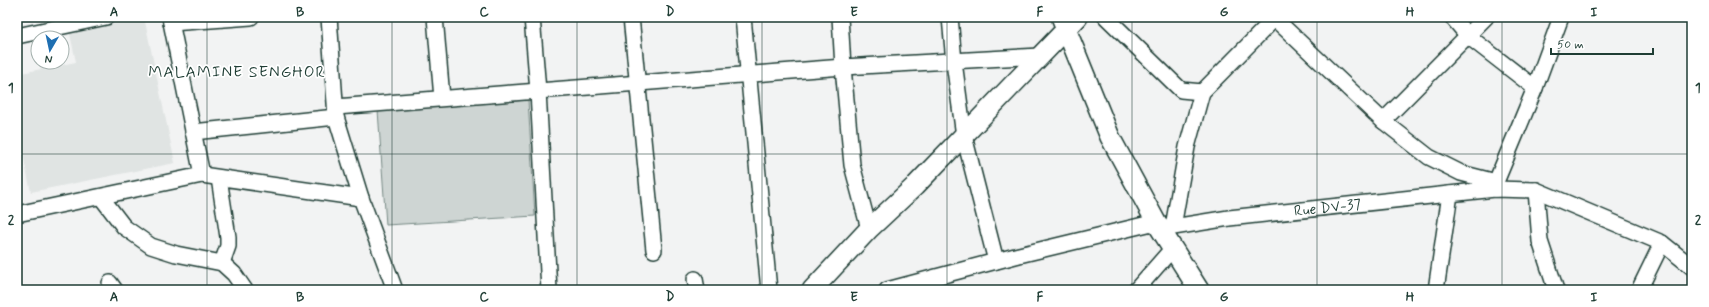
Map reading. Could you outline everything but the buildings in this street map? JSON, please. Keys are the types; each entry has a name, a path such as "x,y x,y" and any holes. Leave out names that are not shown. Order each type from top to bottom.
{"street":[{"path":"17,36 57,22 106,17"},
{"path":"202,175 170,20 251,17"},
{"path":"329,17 336,112 361,198 395,290"},
{"path":"435,17 442,98"},
{"path":"532,17 550,290"},
{"path":"631,17 636,83 654,250"},
{"path":"743,17 769,290"},
{"path":"840,17 852,165 869,229"},
{"path":"950,17 954,62 964,136 996,261"},
{"path":"1106,17 1181,90 1202,92"},
{"path":"1452,17 1468,36 1535,88"},
{"path":"1383,121 1486,17"},
{"path":"1496,185 1535,88 1561,17"},
{"path":"1163,226 1202,92 1275,18 1383,121 1428,157 1461,173 1496,185 1536,190 1662,243 1692,267"},
{"path":"812,290 869,229 915,186 964,136 1040,56 1068,21"},
{"path":"1068,21 1110,137 1163,226 1172,249 1199,290"},
{"path":"193,132 442,98 843,67 1040,56"},
{"path":"17,214 202,175 361,198"},
{"path":"219,178 228,237 228,246 222,263"},
{"name":"Rue DV-37","path":"888,290 996,261 1163,226 1450,194 1496,185"},
{"path":"1536,190 1540,241 1556,290"},
{"path":"1436,290 1450,194"},
{"path":"101,197 124,228 151,246 176,254 222,263 234,274 245,290"},
{"path":"1639,290 1662,243"},
{"path":"1136,290 1172,249"}],"shaded area":[{"path":"82,17 144,17 175,163 31,192 17,127 17,74 37,70 70,70 70,63 76,62 67,20"},
{"path":"528,100 535,216 386,225 378,110"}],"district":[{"name":"MALAMINE SENGHOR","path":"237,71"}]}
